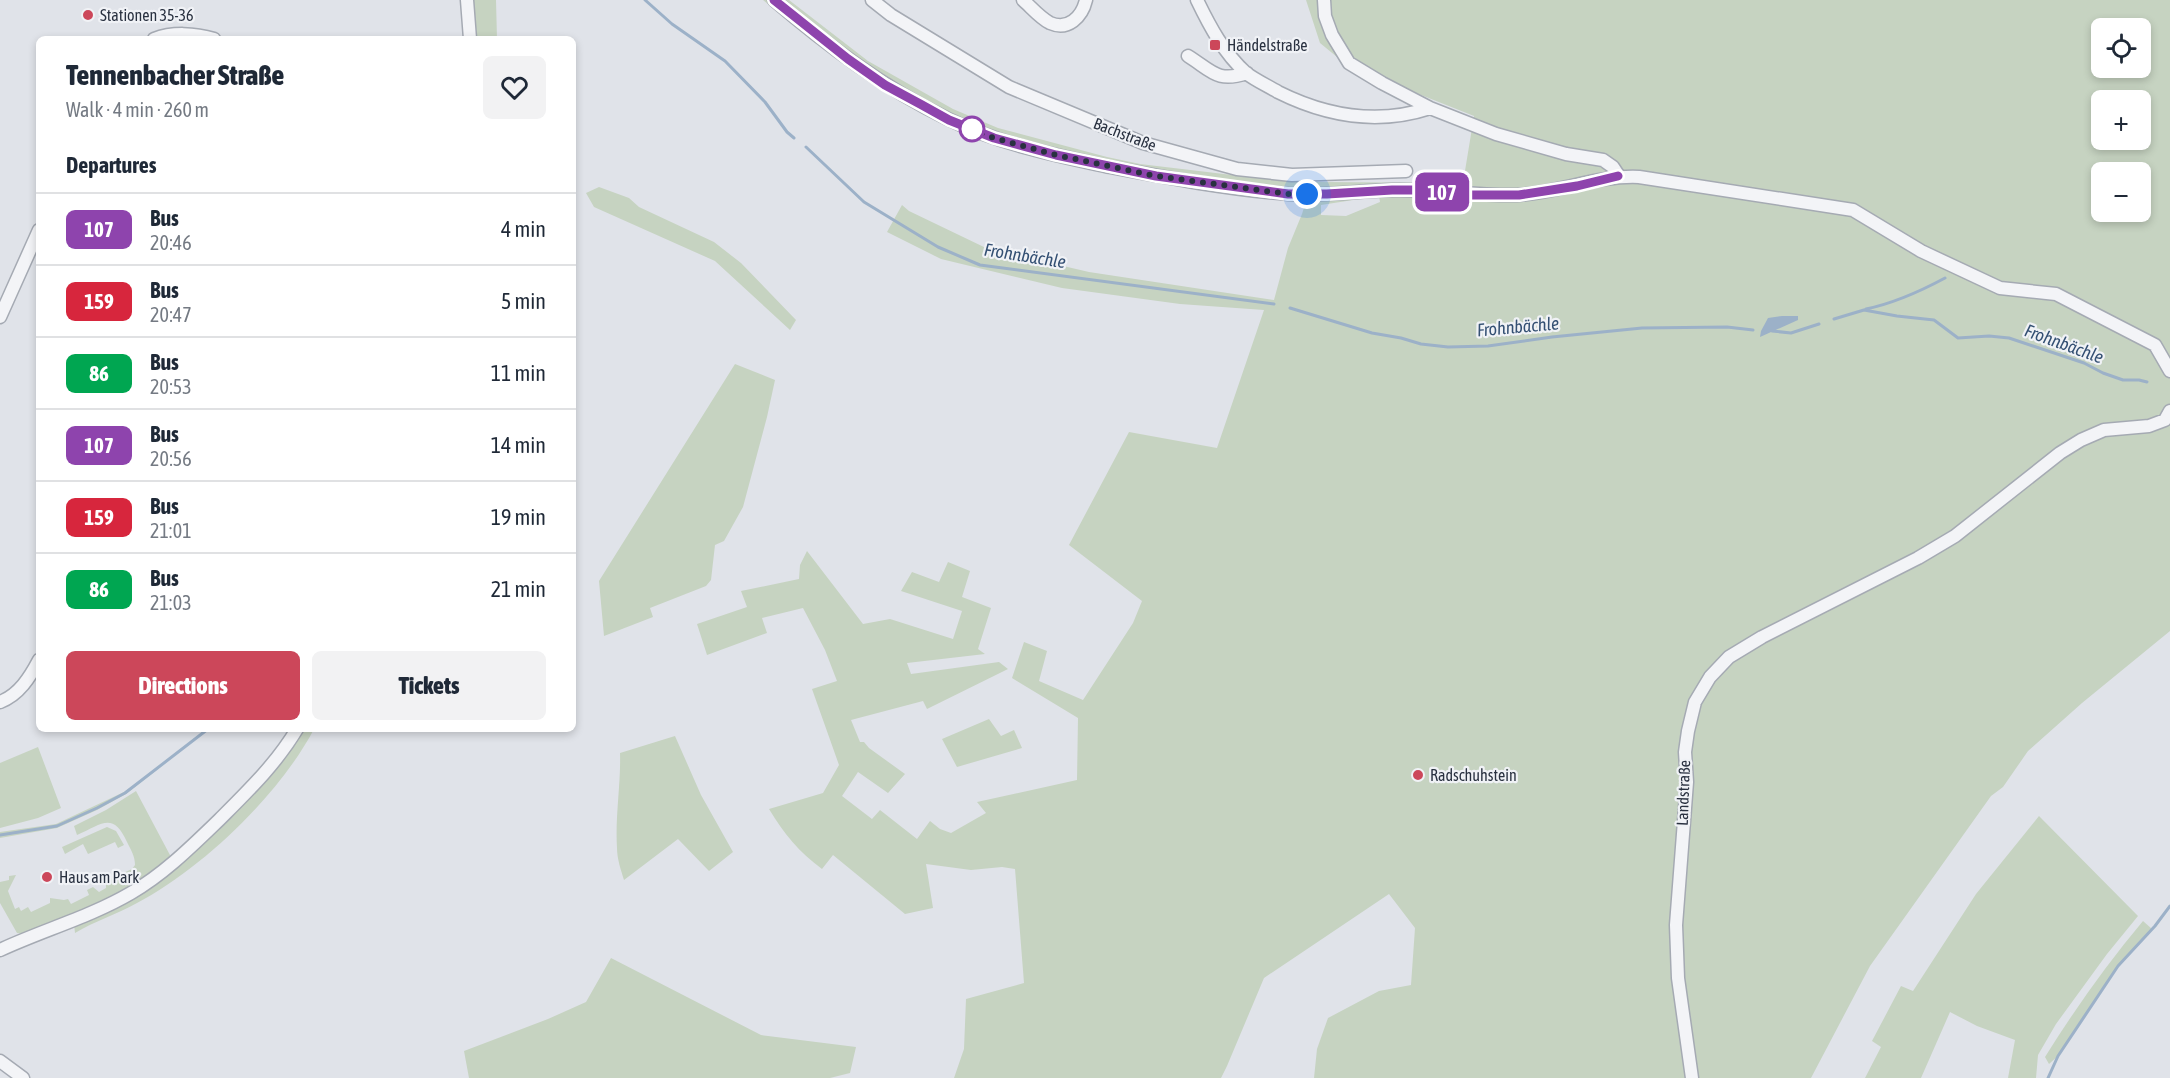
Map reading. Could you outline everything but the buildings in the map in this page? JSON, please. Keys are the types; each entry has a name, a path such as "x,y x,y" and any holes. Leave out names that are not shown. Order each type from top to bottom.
{"street":[{"path":"467,0 470,36"},
{"path":"774,0 848,59 885,85 949,120 994,138 1056,155 1156,176 1288,194 1427,190 1462,195 1519,195 1577,186 1618,176 1639,177 1853,210 1921,251 2000,288 2056,294 2155,345 2170,371"},
{"name":"Bachstraße","path":"872,0 891,15 1009,87 1143,143 1237,169 1292,175 1406,171"},
{"path":"1023,0 1050,23 1061,25 1075,20 1081,13 1086,0"},
{"path":"1197,0 1219,41 1247,73 1303,104 1327,112 1368,116 1410,115 1430,108"},
{"path":"1324,0 1325,16 1332,35 1349,63 1382,83 1430,108 1496,134 1566,154 1604,160 1613,167 1618,176"},
{"path":"162,36 199,36"},
{"path":"1188,56 1222,77 1232,78 1247,73"},
{"path":"0,317 36,237"},
{"name":"Landstraße","path":"1692,1078 1678,978 1676,925 1687,782 1685,752 1695,702 1710,677 1729,657 1762,637 1955,536 2060,453 2081,440 2104,430 2149,426 2165,420 2170,411"},
{"path":"0,702 8,699 23,687 36,665"},
{"path":"0,950 102,908 131,893 161,872 193,846 250,789 274,763 295,732"},
{"path":"0,1061 23,1078"}],"green space":[{"path":"462,0 496,0 497,36 465,36"},
{"path":"763,0 789,0 868,61 953,109 998,128 1107,157 1140,164 1249,177 1317,182 1463,183 1474,116 1348,66 1320,43 1306,0 2170,0 2170,631 2082,703 2028,751 2003,787 1991,796 1870,966 1811,1078 1314,1078 1317,1049 1328,1018 1379,991 1411,985 1415,928 1389,894 1264,978 1221,1078 954,1078 964,1049 966,999 1024,983 1015,869 1002,867 971,870 926,864 933,908 905,914 833,855 822,869 792,842 769,809 823,793 839,765 812,689 837,681 825,650 803,608 762,618 767,633 707,655 697,624 747,607 741,591 799,579 800,565 807,551 863,624 890,619 953,639 962,611 901,591 912,572 939,582 948,562 970,571 962,597 991,608 978,649 985,654 907,663 911,674 999,662 1008,669 927,709 923,701 851,720 860,742 864,742 905,774 888,793 858,772 842,796 872,819 880,810 917,839 930,821 940,829 951,833 986,813 977,802 1077,780 1078,718 1012,678 1024,642 1047,651 1039,681 1083,700 1133,623 1142,601 1069,545 1129,432 1217,448 1264,310 1180,304 1062,288 941,259 887,232 902,205 909,211 986,248 1089,272 1274,300 1288,248 1306,201 1206,189 1042,158 968,137 885,92 810,39","holes":["1379,196 1380,202 1346,216 1321,215 1321,205"]},
{"path":"599,187 629,198 639,207 714,242 741,263 796,320 790,330 715,261 594,207 586,193"},
{"path":"735,364 775,380 743,507 724,541 715,545 711,580 706,586 650,608 653,617 604,636 599,581"},
{"path":"989,719 1001,736 1014,730 1022,748 957,767 942,739"},
{"path":"289,732 312,732 281,779 237,828 187,871 137,903 75,933 73,915 24,934 17,933 0,903 0,882 9,880 9,876 16,875 8,891 15,909 19,907 21,911 28,907 31,912 50,903 50,898 68,899 71,904 89,895 87,890 93,887 99,892 106,888 106,881 132,869 135,865 131,850 117,826 112,823 100,824 77,835 74,826 136,791 171,857 245,789"},
{"path":"675,736 701,795 733,852 709,871 678,839 624,880 618,856 617,836 620,753"},
{"path":"38,747 61,808 38,818 0,828 0,763"},
{"path":"163,765 126,794 57,828 0,838 0,832 56,824 124,792"},
{"path":"2039,816 2138,916 2056,1024 2038,1055 2036,1078 2008,1078 2015,1040 1977,1026 1950,1012 1921,1078 1865,1078 1881,1047 1872,1041 1901,986 1913,991 1976,894"},
{"path":"107,827 116,831 124,845 118,848 115,842 88,854 83,844 65,854 62,847"},
{"path":"2143,921 2152,929 2118,966 2058,1056 2049,1064 2045,1057 2068,1022 2104,970"},
{"path":"611,958 761,1035 856,1047 850,1073 830,1078 469,1078 464,1051 586,1002"}],"water":[{"path":"1798,316 1798,320 1760,337 1768,318"}],"waterway":[{"name":"Frohnbächle","path":"645,0 672,24 725,61 765,102 794,138"},
{"name":"Frohnbächle","path":"806,147 864,202 938,247 980,265 1274,304"},
{"path":"1866,309 1887,304 1945,278"},
{"name":"Frohnbächle","path":"1290,308 1372,333 1421,344 1448,347 1488,346 1642,328 1727,327 1753,330"},
{"name":"Frohnbächle","path":"1834,319 1864,310 1934,320 1958,338 1989,336 2009,338 2084,363 2123,380 2147,382"},
{"name":"Frohnbächle","path":"1772,331 1791,333 1819,324"},
{"path":"0,835 57,826 97,808 125,793 204,732"},
{"path":"2048,1078 2058,1056 2118,966 2170,906"}],"bus line":[{"name":"107","path":"774,0 848,59 885,85 949,120 1024,148 1156,176 1288,194 1427,190 1462,195 1519,195 1577,186 1618,176"}],"place":[{"name":"Stationen 35-36","path":"88,15"},
{"name":"Händelstraße","path":"1215,45"},
{"name":"Radschuhstein","path":"1418,775"},
{"name":"Haus am Park","path":"47,877"}],"route":[{"path":"972,129 1024,148 1156,176 1288,194 1307,194"}]}
